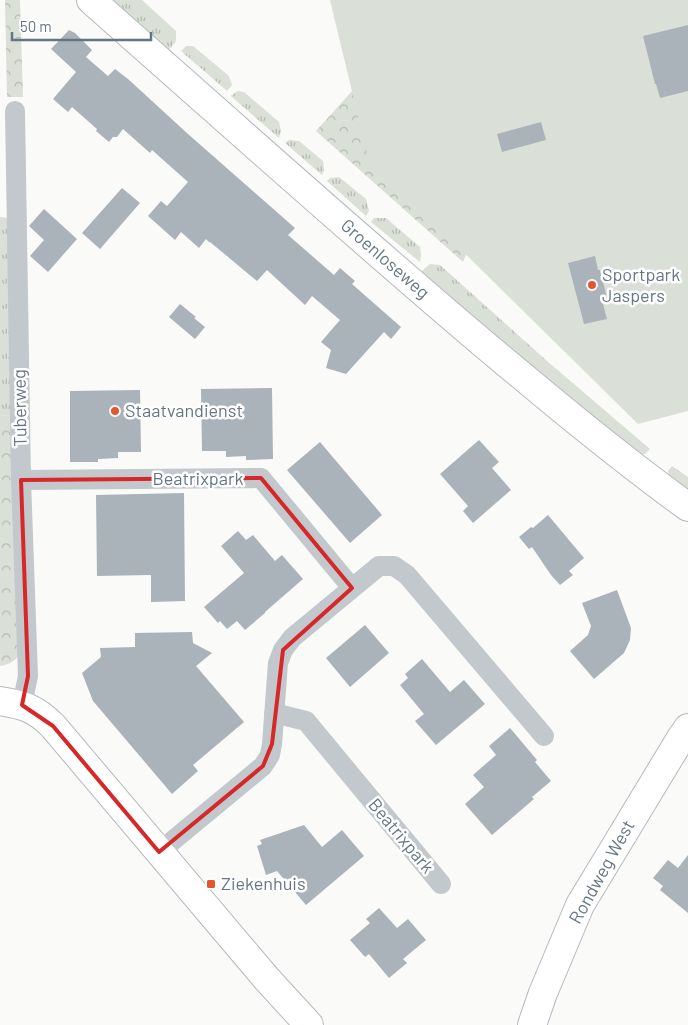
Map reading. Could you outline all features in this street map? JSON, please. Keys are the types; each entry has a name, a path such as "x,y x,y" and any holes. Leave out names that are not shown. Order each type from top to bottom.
{"main road":[{"name":"Groenloseweg","path":"91,0 409,281 550,400 688,507"},
{"path":"11,703 42,715 266,978 309,1025"},
{"name":"Rondweg West","path":"532,1025 542,992 580,905 688,728"}],"street":[{"name":"Tuberweg","path":"11,703 28,676 21,480 15,111"},
{"name":"Beatrixpark","path":"21,480 261,478 352,588"},
{"path":"159,852 263,766 270,755 272,744 278,663 283,650 292,638 379,566 394,566 407,575 544,736"},
{"name":"Beatrixpark","path":"274,713 306,721 441,884"}],"highlighted area":[{"path":"261,478 352,588 283,650 272,744 263,766 159,852 53,726 22,705 28,676 21,480"}],"green space":[{"path":"5,0 20,0 23,97 7,97"},
{"path":"110,0 142,0 176,31 176,41 168,51"},
{"name":"Sportpark Jaspers","path":"330,0 688,0 688,411 638,424 368,158"},
{"path":"186,46 193,46 229,76 232,85 227,91 181,51"},
{"path":"354,89 471,243 463,262 316,131"},
{"path":"238,91 244,92 279,122 281,131 279,138 231,96"},
{"path":"289,140 299,141 323,161 324,170 322,175 285,143"},
{"path":"339,177 366,199 369,211 366,216 327,181 330,178"},
{"path":"0,217 10,218 15,414 0,416"},
{"path":"374,218 386,218 420,247 420,262 371,222"},
{"path":"430,264 440,265 547,361 650,449 645,454 636,455 418,275"},
{"path":"15,414 22,653 7,665 0,666 0,416"},
{"path":"672,466 688,477 688,491 669,476 668,471"}],"building":[{"path":"688,25 688,91 660,98 643,36"},
{"path":"69,30 75,33 92,50 86,57 108,76 115,69 128,79 295,228 288,235 334,275 340,268 355,281 352,284 401,327 391,339 384,332 346,374 326,368 331,350 321,342 340,320 312,296 305,305 267,270 257,281 206,239 199,248 181,232 175,240 148,216 161,201 167,206 188,182 152,150 150,153 123,129 117,137 113,137 109,142 72,107 68,112 53,99 76,72 51,49"},
{"path":"541,122 546,140 502,152 497,134"},
{"path":"122,188 140,203 100,249 82,233"},
{"path":"44,209 77,239 48,272 30,256 44,240 29,226"},
{"path":"595,256 608,302 603,304 607,319 584,324 568,263"},
{"path":"180,304 205,327 195,339 169,317"},
{"path":"272,388 273,459 246,460 246,456 226,457 226,451 202,451 201,389"},
{"path":"140,390 141,452 118,452 118,458 98,459 98,462 70,462 70,391"},
{"path":"479,440 499,462 492,468 511,490 473,523 463,511 468,506 440,474"},
{"path":"320,442 382,515 350,543 287,470"},
{"path":"184,493 185,601 151,602 151,575 97,576 96,495"},
{"path":"548,515 584,558 569,571 573,575 560,585 532,547 529,549 519,537"},
{"path":"238,531 246,540 253,535 275,561 282,555 303,579 245,630 237,621 227,629 220,621 218,623 204,607 244,573 221,546"},
{"path":"617,590 631,628 630,640 624,653 594,679 570,651 588,635 591,626 582,603"},
{"path":"365,625 389,653 350,687 326,658"},
{"path":"192,632 193,643 212,653 196,666 244,722 193,765 198,771 172,794 93,701 82,673 101,657 100,648 135,647 135,633"},
{"path":"422,659 450,692 464,680 485,704 436,745 415,721 424,714 400,685 408,678 405,674"},
{"path":"510,728 537,760 535,762 551,781 532,797 534,799 492,835 465,804 484,787 473,775 496,755 489,746"},
{"path":"304,825 322,847 342,830 364,856 306,905 277,871 266,875 257,846 262,844 260,840"},
{"path":"688,855 688,913 660,890 663,886 653,878 668,860 678,868"},
{"path":"379,908 397,928 408,919 426,940 403,959 407,963 389,978 369,954 365,957 350,940 370,923 366,919"}],"place":[{"name":"Sportpark Jaspers","path":"592,285"},
{"name":"Staatvandienst","path":"115,411"},
{"name":"Ziekenhuis","path":"211,884"}]}
